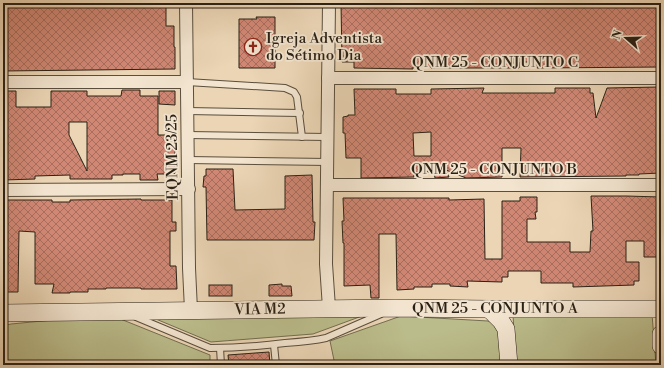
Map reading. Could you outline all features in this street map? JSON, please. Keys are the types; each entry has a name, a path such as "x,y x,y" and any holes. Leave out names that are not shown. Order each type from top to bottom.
{"main road":[{"name":"QNM 25 - CONJUNTO A","path":"329,308 661,309"},
{"name":"VIA M2","path":"6,314 329,308"},
{"path":"489,309 501,321 506,329 509,365"},
{"path":"661,334 661,346"}],"street":[{"name":"EQNM 23/25","path":"186,3 191,310"},
{"path":"329,3 326,264 329,308"},
{"name":"QNM 25 - CONJUNTO C","path":"328,78 661,78"},
{"path":"3,82 187,82"},
{"name":"QNM 25 - CONJUNTO B","path":"327,185 661,185"},
{"path":"3,190 189,189"}],"lane":[{"path":"187,82 286,88 294,92 297,98 302,137"},
{"path":"188,111 300,113"},
{"path":"188,135 328,137"},
{"path":"188,160 328,162"},
{"path":"122,311 210,348 220,348 326,338 395,308"},
{"path":"274,344 276,365"},
{"path":"220,348 221,365"}],"green space":[{"path":"316,3 316,6 197,4"},
{"path":"652,314 656,365 516,365 513,315"},
{"path":"362,316 313,334 211,342 151,317"},
{"path":"401,316 488,321 495,324 499,329 503,365 335,365 330,341"},
{"path":"118,318 210,355 210,365 3,365 3,326 63,319"}],"building":[{"path":"3,3 166,3 166,26 174,26 175,69 3,71"},
{"path":"341,3 661,3 661,67 537,68 537,62 520,62 519,68 431,68 431,66 413,67 413,69 354,68 354,62 342,62"},
{"path":"256,17 275,17 275,68 239,68 239,19 257,19"},
{"path":"660,87 661,173 626,176 520,177 521,148 502,148 502,177 466,178 446,170 449,177 435,178 434,172 414,172 414,177 361,178 361,158 346,158 343,117 355,115 354,89 396,89 396,94 431,94 431,89 484,88 482,93 555,93 555,88 590,88 590,93 593,93 596,118 607,88","holes":["431,132 431,156 414,156 413,133"]},
{"path":"122,90 140,90 140,96 158,96 158,135 175,135 175,174 157,174 158,180 140,180 140,174 123,174 112,175 112,179 70,179 70,175 35,176 35,179 3,180 3,91 16,91 16,107 51,107 51,91 87,91 87,96 121,96","holes":["69,122 87,122 87,171 69,135"]},
{"path":"159,91 175,91 175,105 159,104"},
{"path":"206,169 233,169 235,210 285,209 285,176 312,175 313,222 315,222 314,240 207,240 206,187 203,187"},
{"path":"591,196 661,197 661,257 644,257 644,241 626,241 626,262 639,262 639,281 634,281 634,285 573,287 573,283 541,283 541,271 508,271 508,277 502,277 502,282 467,281 468,287 450,286 450,284 432,284 432,287 414,287 414,289 397,290 396,234 379,234 379,298 371,298 370,285 344,286 344,243 342,221 344,221 343,198 449,198 449,200 484,199 485,259 502,259 502,201 520,201 520,197 537,197 537,212 535,212 536,219 527,219 527,242 570,242 570,252 590,252 591,231 593,231"},
{"path":"3,200 52,200 52,202 70,202 70,200 172,200 172,222 176,222 176,231 170,231 170,266 176,266 177,289 106,288 88,289 88,292 52,293 54,284 35,284 35,232 19,231 18,292 3,292"},
{"path":"282,284 282,286 291,286 292,296 269,296 269,285"},
{"path":"209,285 232,285 232,296 209,296"},
{"path":"269,352 270,365 229,365 228,355"}],"place":[{"name":"Igreja Adventista do Sétimo Dia","path":"253,47"}]}
